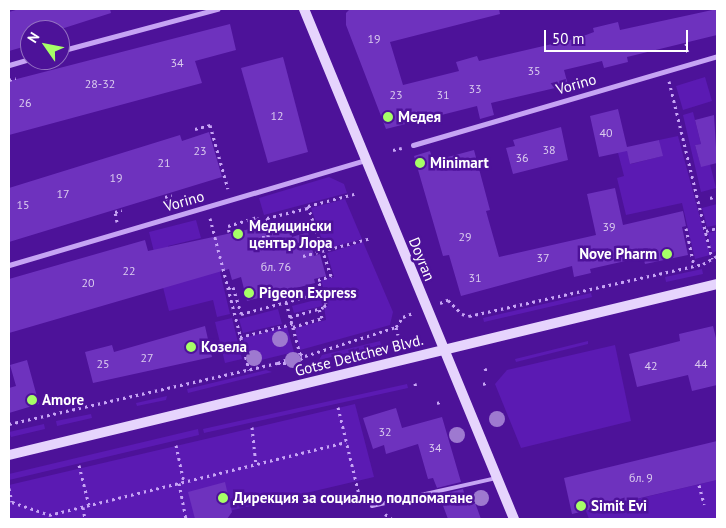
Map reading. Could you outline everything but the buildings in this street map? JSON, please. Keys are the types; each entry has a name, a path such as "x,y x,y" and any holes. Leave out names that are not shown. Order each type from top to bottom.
{"street":[{"path":"70,48 217,9"},
{"name":"Doyran","path":"304,9 514,519"},
{"name":"Vorino","path":"412,145 717,56"},
{"name":"Vorino","path":"9,265 366,160"},
{"name":"Gotse Deltchev Blvd.","path":"9,455 717,284"}],"lane":[{"path":"372,506 496,478"}],"path":[{"path":"686,43 689,54"},
{"path":"666,71 712,259"},
{"path":"9,80 14,78"},
{"path":"195,129 210,125 231,200"},
{"path":"270,226 268,218 354,194"},
{"path":"165,196 172,195"},
{"path":"710,198 717,196"},
{"path":"208,207 249,370"},
{"path":"290,317 319,309 326,304 318,280 331,276 308,208"},
{"path":"114,212 122,210"},
{"path":"229,232 228,226 257,217 266,245"},
{"path":"261,230 266,228 270,242"},
{"path":"686,228 694,266"},
{"path":"706,231 717,228"},
{"path":"303,256 371,238"},
{"path":"443,302 448,300 462,314 469,316 694,266 717,256"},
{"path":"228,288 233,287 241,314 316,294"},
{"path":"286,302 300,354"},
{"path":"240,337 322,318 319,309"},
{"path":"278,363 295,363 306,356 396,327 408,315"},
{"path":"469,316 470,321"},
{"path":"396,327 398,335"},
{"path":"9,424 249,370 278,363 300,354 306,356"},
{"path":"485,368 487,373"},
{"path":"483,384 489,382"},
{"path":"415,383 416,389"},
{"path":"338,407 362,508"},
{"path":"252,427 256,464"},
{"path":"9,488 12,502 48,515 346,442"},
{"path":"176,445 184,482"},
{"path":"79,465 89,505"},
{"path":"178,483 186,519"},
{"path":"699,485 704,504"},
{"path":"83,507 85,519"}],"shaded area":[{"path":"705,77 712,101 683,110 676,86"},
{"path":"693,112 701,144 695,145 701,166 710,164 716,188 701,192 683,115"},
{"path":"678,136 710,255 695,259 682,203 626,215 617,178 624,176 617,149 626,147 631,164 662,156 659,140"},
{"path":"329,177 344,184 347,193 264,215 259,198"},
{"path":"345,199 362,239 325,249 311,208"},
{"path":"717,204 717,225 707,227 702,208"},
{"path":"196,220 201,238 168,246 177,282 216,255 230,314 217,317 213,300 169,311 149,232"},
{"path":"717,231 717,251 712,253 708,233"},
{"path":"363,242 393,312 390,325 300,350 295,328 326,320 324,307 328,306 321,280 334,277 327,253"},
{"path":"702,269 703,274 666,282 665,277"},
{"path":"591,293 592,297 484,322 483,318"},
{"path":"323,298 322,306 294,313 292,306"},
{"path":"278,309 282,324 243,333 239,319"},
{"path":"232,318 242,359 225,363 215,322"},
{"path":"287,327 294,352 249,363 243,338"},
{"path":"380,341 381,345 319,360 322,355"},
{"path":"588,341 588,344 516,362 515,359"},
{"path":"615,345 631,421 521,448 495,384 507,370"},
{"path":"266,370 272,372 188,393 187,389"},
{"path":"407,384 408,388 204,433 203,429"},
{"path":"167,396 166,400 137,406 136,403"},
{"path":"355,404 374,477 195,519 10,519 9,485"},
{"path":"91,414 92,418 57,426 56,421"},
{"path":"44,424 45,429 11,437 9,432"},
{"path":"198,429 199,435 9,480 9,474"},
{"path":"717,480 717,519 589,519 586,511"}],"place":[{"name":"Медея","path":"388,117"},
{"name":"Minimart","path":"420,163"},
{"name":"Медицински център Лора","path":"238,234"},
{"name":"Nove Pharm","path":"667,254"},
{"name":"Pigeon Express","path":"249,293"},
{"name":"Козела","path":"191,347"},
{"name":"Amore","path":"32,400"},
{"name":"Дирекция за социално подпомагане","path":"223,498"},
{"name":"Simit Evi","path":"581,506"}]}
